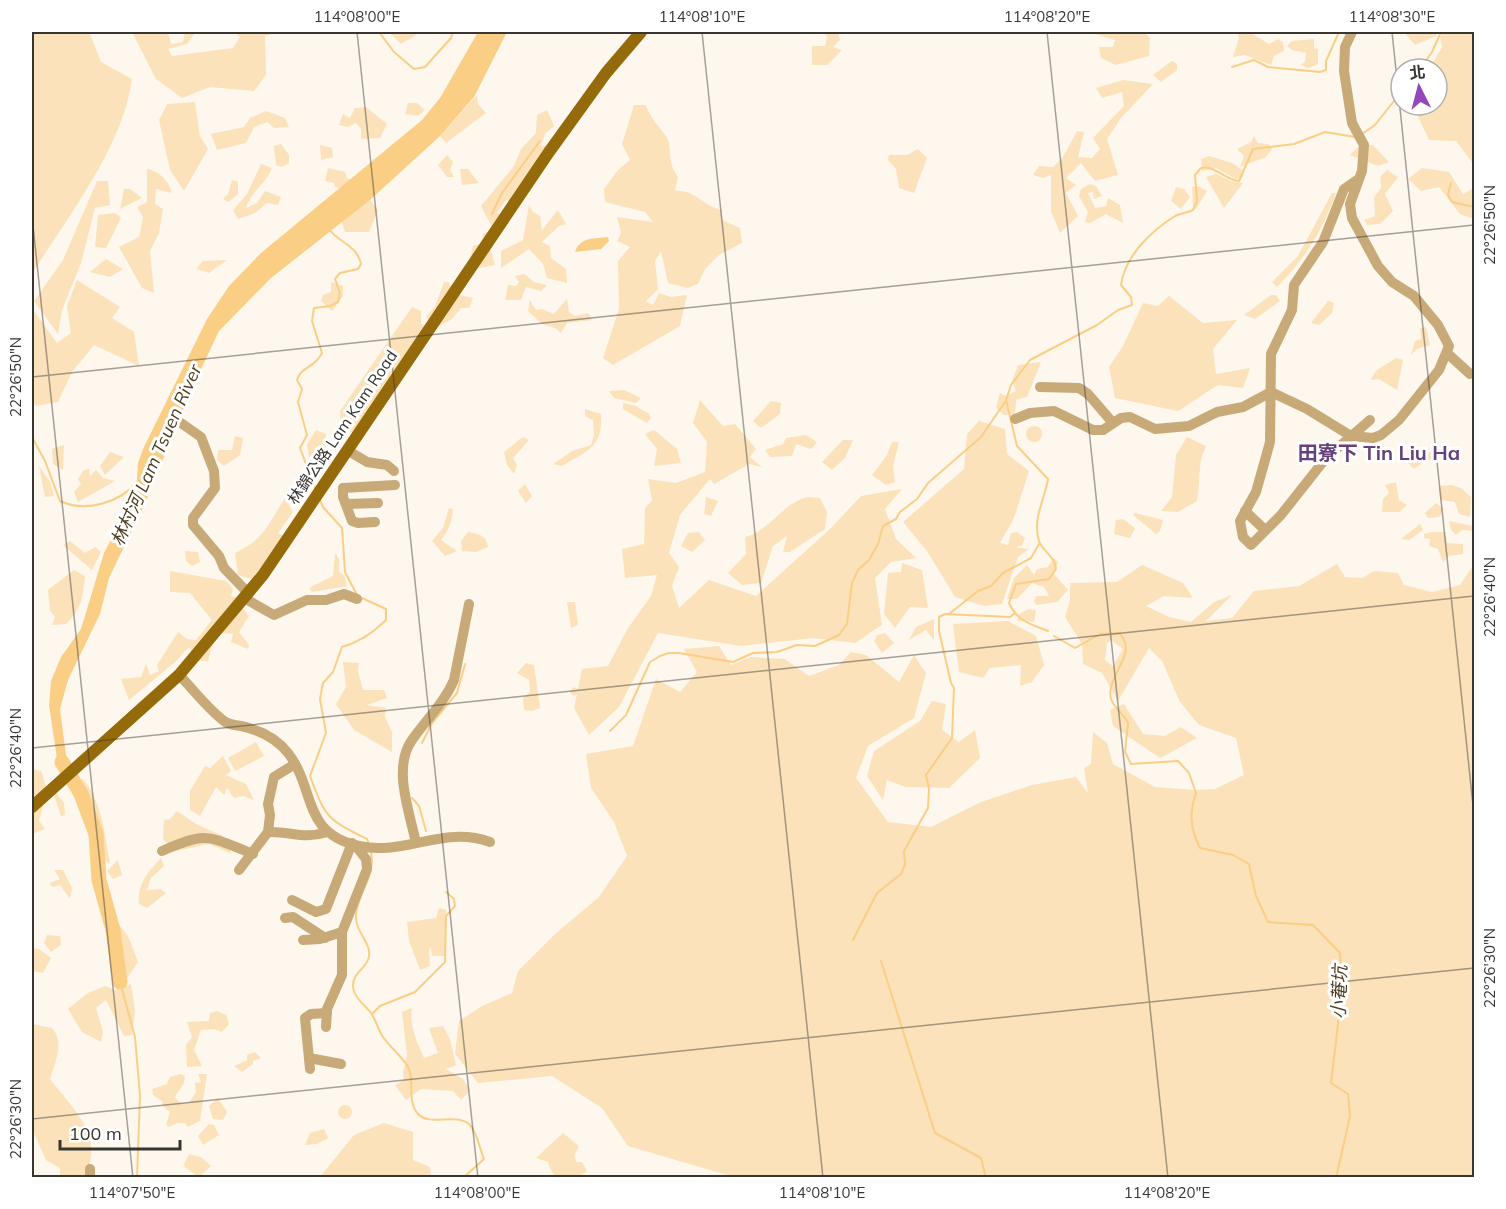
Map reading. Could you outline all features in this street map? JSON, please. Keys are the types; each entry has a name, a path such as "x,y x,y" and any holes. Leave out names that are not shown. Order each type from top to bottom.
{"main road":[{"name":"林錦公路 Lam Kam Road","path":"32,807 179,675 246,596 313,503 549,152 593,90 640,32"}],"street":[{"path":"1271,392 1307,409 1351,436 1373,438 1390,429 1439,370 1447,353 1449,343 1438,325 1414,296 1392,282 1382,272 1352,219 1350,204 1362,171 1363,140 1355,130 1343,63 1346,44 1352,32"},
{"path":"1357,180 1344,189 1323,242 1294,285 1292,310 1269,360 1271,392 1268,448 1256,492 1239,527 1246,542 1251,545 1264,529 1281,515 1326,458 1370,420"},
{"path":"1447,353 1470,374"},
{"path":"1040,387 1079,388 1088,394 1113,423"},
{"path":"1015,419 1030,412 1054,411 1093,430 1103,430 1113,423 1130,417 1152,429 1189,426 1217,412 1249,404 1271,392"},
{"path":"181,423 196,432 206,445 215,480 213,493 193,518 193,525 219,556 224,568 246,596 274,615 307,600 326,600 344,594 357,599"},
{"path":"347,450 367,462 387,465 394,471"},
{"path":"326,481 343,488 395,484"},
{"path":"343,488 343,497 354,522 375,522"},
{"path":"347,504 378,503"},
{"path":"1245,511 1264,529"},
{"path":"416,843 404,782 404,760 411,741 449,691 454,680 469,604"},
{"path":"179,675 225,721 267,735 282,746 295,764 313,814 327,832 357,845 380,848 457,835 474,836 490,842"},
{"path":"239,870 268,832 270,815 268,804 274,777 295,764"},
{"path":"268,832 285,831 306,837 327,832"},
{"path":"162,851 193,838 207,837 253,854"},
{"path":"292,900 316,912 326,909 357,845"},
{"path":"326,1027 327,1013 342,975 342,932 367,869 366,860 357,845"},
{"path":"285,918 293,917 325,938"},
{"path":"303,940 325,938 342,932"},
{"path":"327,1013 311,1014 306,1017 310,1063 341,1064"}],"shaded area":[{"path":"32,32 89,32 101,62 132,79 127,105 106,155 32,274"},
{"path":"132,32 168,32 171,44 183,42 185,32 207,32 194,34 187,44 168,49 172,56 233,48 240,37 233,32 281,32 265,36 266,75 254,91 210,87 182,98 156,79"},
{"path":"389,32 414,32 416,35 401,44"},
{"path":"823,32 838,32 840,40 833,47 842,50 827,65 812,65 812,46 825,46 827,36"},
{"path":"1089,32 1144,32 1150,38 1149,56 1116,65 1101,58 1099,47 1113,47 1115,40"},
{"path":"1237,32 1249,32 1269,44 1278,39 1283,42 1284,51 1274,56 1271,65 1245,55 1233,57 1239,38"},
{"path":"1404,32 1437,32 1436,36 1415,45"},
{"path":"1444,32 1474,32 1474,165 1456,141 1429,140 1418,117 1449,117 1449,57 1436,57 1442,47 1440,37"},
{"path":"1314,39 1314,48 1318,49 1318,64 1308,68 1300,65 1305,62 1306,53 1292,50 1287,46 1292,41"},
{"path":"1172,61 1177,64 1177,70 1161,82 1153,75"},
{"path":"1123,80 1153,84 1121,118 1107,139 1118,175 1095,181 1081,163 1066,178 1076,185 1066,193 1078,216 1060,233 1051,211 1051,175 1043,178 1033,175 1039,166 1053,167 1063,157 1077,131 1084,132 1078,157 1092,158 1100,149 1093,138 1124,106 1122,92 1102,98 1096,88"},
{"path":"477,95 478,104 486,113 446,143 440,136"},
{"path":"195,102 200,136 208,149 184,191 170,170 159,120 167,104"},
{"path":"408,103 417,103 425,110 418,116 405,114"},
{"path":"634,105 646,105 668,140 672,166 678,177 675,191 693,195 722,210 722,220 740,228 742,243 719,255 705,269 698,284 687,288 668,283 661,251 655,261 658,289 646,301 653,305 659,293 671,297 687,295 680,326 613,365 603,358 619,309 618,261 630,247 617,241 621,233 617,217 653,222 645,212 605,202 604,189 618,170 630,160 622,144"},
{"path":"366,107 387,124 380,138 361,139 361,129 356,123 348,127 339,125 343,114 350,118 355,108"},
{"path":"547,110 554,126 545,134 541,146 550,146 553,151 531,186 512,203 506,200 497,213 503,215 490,248 495,265 474,269 469,265 473,246 482,244 483,234 493,229 481,206 514,166 521,149 536,133 537,115"},
{"path":"266,111 285,118 289,127 274,128 267,122 254,127 246,143 217,150 211,134 244,127 250,118"},
{"path":"1254,136 1258,143 1268,144 1273,148 1266,157 1240,167 1244,156 1237,149 1251,142"},
{"path":"281,144 289,155 289,163 282,167 276,165 274,146"},
{"path":"1361,144 1373,145 1389,162 1378,166 1350,155"},
{"path":"320,145 332,148 333,157 321,160"},
{"path":"918,149 927,158 914,193 899,188 896,169 888,160 889,155 907,155"},
{"path":"447,155 453,162 450,170 454,177 447,177 438,165"},
{"path":"1209,156 1232,163 1244,171 1243,177 1236,179 1216,168 1202,171 1201,159"},
{"path":"261,164 272,168 251,197 246,208 257,203 265,191 281,197 278,205 267,203 255,213 238,219 233,210 247,194"},
{"path":"328,168 345,172 347,178 351,180 341,189 335,187 334,183 325,181"},
{"path":"1422,168 1449,172 1463,194 1474,188 1474,219 1460,214 1439,187 1421,191 1408,179"},
{"path":"147,169 163,177 172,193 156,189 155,204 163,209 159,233 150,251 154,293 142,288 119,247 139,237 143,217 137,207 147,202"},
{"path":"460,169 468,169 479,183 462,185"},
{"path":"1387,170 1398,177 1385,194 1393,211 1380,224 1367,225 1364,220 1375,216 1374,197 1381,188 1380,177"},
{"path":"1216,174 1231,181 1243,183 1224,208 1206,177"},
{"path":"232,180 238,182 238,194 228,202 223,199 228,194"},
{"path":"97,181 108,181 110,205 95,208 81,263 62,310 58,334 34,301 63,260"},
{"path":"1090,184 1096,186 1102,196 1094,199 1093,192 1088,193 1095,208 1106,206 1108,198 1120,205 1123,223 1106,214 1090,223 1085,222 1088,212 1079,196 1081,189"},
{"path":"1198,186 1207,191 1196,209 1193,207 1192,187"},
{"path":"1176,187 1184,189 1190,197 1181,209 1171,201"},
{"path":"124,189 130,189 142,198 120,209"},
{"path":"1332,193 1336,193 1312,243 1277,287 1272,282 1298,256"},
{"path":"370,200 378,210 369,232 345,232 341,220"},
{"path":"529,205 533,212 540,216 542,230 558,210 566,224 559,226 542,242 550,246 551,258 566,269 567,283 547,278 543,264 529,249 501,268 501,251 523,240"},
{"path":"115,213 121,218 106,248 95,247 98,215"},
{"path":"106,259 123,269 110,277 90,272"},
{"path":"227,260 209,273 196,269 203,261"},
{"path":"524,274 534,282 547,285 541,291 526,287 521,300 505,300 508,285 516,286 519,282 515,276"},
{"path":"77,280 120,307 112,318 134,332 139,366 94,345 72,372 58,402 36,406 32,400 32,308 57,343 71,333 67,306"},
{"path":"331,282 343,286 343,296 332,311 321,301 323,295 331,292"},
{"path":"444,282 449,282 452,290 457,294 473,298 469,308 461,308 452,319 437,327 426,317 435,306"},
{"path":"1271,295 1276,295 1280,301 1255,319 1244,315"},
{"path":"1169,296 1203,323 1237,320 1213,349 1216,374 1250,368 1243,388 1218,385 1178,411 1115,398 1109,367 1123,346 1143,303 1158,306"},
{"path":"567,299 569,312 575,316 588,313 592,320 567,323 561,333 555,328 542,324 528,311 530,300 536,310 542,309 554,314"},
{"path":"1328,301 1334,303 1332,313 1319,325 1311,323"},
{"path":"412,307 421,311 421,324 427,326 353,433 341,427 340,411"},
{"path":"1426,327 1430,345 1417,349 1411,355 1415,341 1421,339 1420,328"},
{"path":"1396,358 1403,360 1397,390 1379,379 1370,380 1377,370"},
{"path":"1041,362 1027,397 1016,400 1015,414 1004,415 996,408 1000,393 1006,396 1016,391 1012,381 1018,365"},
{"path":"624,390 641,398 636,403 614,398 609,391"},
{"path":"700,400 723,426 735,424 756,449 750,457 762,467 749,464 714,484 710,479 680,515 669,553 679,567 672,586 679,608 709,580 756,596 831,528 861,496 902,489 885,509 896,539 916,558 891,562 875,578 882,625 855,643 813,638 741,646 658,633 619,707 589,735 574,708 577,694 574,696 570,693 573,687 578,689 582,669 608,666 628,628 651,596 657,575 625,578 622,549 644,544 645,508 652,500 648,479 676,483 705,472 707,442 693,423"},
{"path":"771,401 781,403 780,414 761,428 753,421"},
{"path":"623,403 636,406 649,414 651,418 647,423 623,409"},
{"path":"585,409 601,414 601,425 596,441 592,447 562,466 553,464 572,451 591,445 594,435 593,420 585,416"},
{"path":"979,421 1005,429 1007,454 1029,471 1014,518 1000,543 1008,545 1011,533 1017,532 1025,538 1022,546 1015,547 1029,549 1018,557 1002,604 984,606 955,597 927,551 903,522 964,469 967,434"},
{"path":"1034,426 1040,428 1042,434 1040,440 1034,442 1028,440 1026,434 1028,428"},
{"path":"316,430 326,434 326,446 321,456 309,457 307,445"},
{"path":"654,430 677,449 681,463 654,466 657,449 645,434"},
{"path":"806,435 817,442 811,449 796,444 792,456 770,457 765,450 783,444 786,438"},
{"path":"235,436 243,438 240,455 224,466 217,460 218,450 232,450"},
{"path":"523,437 529,440 513,458 517,465 514,474 507,465 504,452"},
{"path":"1187,437 1206,446 1200,466 1197,501 1178,512 1161,511 1172,497 1176,455"},
{"path":"843,440 853,440 845,458 832,470 822,462"},
{"path":"892,442 899,442 893,466 895,482 886,485 872,475 887,455"},
{"path":"64,445 63,470 53,464 52,449"},
{"path":"1441,450 1443,458 1425,461 1414,469 1405,460 1414,455"},
{"path":"110,452 124,457 105,475 100,466"},
{"path":"39,466 50,482 54,496 45,497"},
{"path":"89,469 90,476 96,470 103,478 115,481 78,502 74,492 81,484 78,479 84,470"},
{"path":"1396,482 1399,500 1407,505 1399,512 1382,512 1383,499 1389,493 1385,485"},
{"path":"525,484 532,496 526,503 518,491"},
{"path":"1452,485 1461,488 1471,497 1470,517 1459,514 1455,502 1440,500 1439,486"},
{"path":"706,497 718,501 711,516 704,514"},
{"path":"808,497 820,498 827,512 825,529 790,552 783,552 787,536 773,546 761,583 742,585 728,573 746,554 745,537 762,529 791,505"},
{"path":"285,498 293,512 278,533 286,537 255,580 238,575 235,553 260,536"},
{"path":"1436,503 1444,509 1439,517 1428,518 1425,513"},
{"path":"449,508 453,509 451,522 441,540 457,551 445,556 432,541 443,528"},
{"path":"1135,513 1163,520 1160,531 1156,534 1133,515"},
{"path":"1123,519 1135,528 1130,538 1114,534 1116,520"},
{"path":"1449,521 1473,526 1474,531 1462,530 1456,535 1451,530"},
{"path":"1420,524 1423,530 1409,540 1401,539"},
{"path":"468,532 481,536 486,540 488,547 476,552 462,551 461,541"},
{"path":"699,532 705,540 692,552 681,546 688,533"},
{"path":"1445,532 1447,543 1463,544 1463,554 1449,556 1443,562 1438,549 1429,546 1430,539 1424,538 1424,534"},
{"path":"70,541 85,553 95,547 101,552 92,570 63,545"},
{"path":"185,551 198,552 200,562 192,566 186,561"},
{"path":"335,553 339,559 339,572 344,575 347,586 312,592 309,588 333,576"},
{"path":"1054,558 1058,562 1054,574 1068,590 1057,602 1036,605 1034,601 1036,596 1049,596 1044,587 1032,583 1017,599 1007,599 1014,578 1027,565 1034,575 1037,569 1048,567"},
{"path":"902,563 922,570 928,608 910,607 895,628 884,614 888,573 901,572"},
{"path":"1337,564 1345,577 1362,578 1374,571 1398,573 1404,585 1432,592 1460,585 1474,564 1474,1177 734,1177 628,1146 602,1108 552,1076 478,1083 455,1054 459,1021 482,1006 512,993 518,971 555,934 599,897 627,856 614,822 591,788 586,754 633,746 656,679 680,692 697,672 684,649 719,646 731,665 751,657 785,659 809,676 839,665 851,652 866,655 899,682 914,655 926,673 914,718 868,746 856,778 888,822 931,827 981,802 1032,785 1076,777 1088,793 1084,768 1091,764 1093,732 1107,743 1113,764 1155,787 1215,789 1244,775 1236,738 1199,725 1180,702 1162,661 1149,648 1118,701 1102,673 1083,664 1082,644 1065,617 1070,600 1070,583 1117,582 1142,565 1183,583 1193,598 1164,596 1146,606 1169,617 1191,622 1214,602 1232,595 1206,621 1232,618 1254,591 1299,586","holes":["1111,640 1123,649 1113,666 1105,660 1107,643"]},
{"path":"74,570 85,576 79,607 66,624 52,625 55,617 50,611 48,590"},
{"path":"170,571 226,581 233,589 231,596 240,598 242,608 249,616 239,632 249,645 248,649 231,642 233,634 222,633 213,641 208,661 197,661 189,647 174,663 129,700 121,679 141,677 146,664 150,675 159,671 157,665 178,632 187,639 196,640 212,620 190,593 170,592"},
{"path":"567,602 575,602 578,625 571,628"},
{"path":"1029,609 1036,610 1034,622 1017,621 1019,614"},
{"path":"934,619 934,640 926,630 909,640 916,627"},
{"path":"1008,621 1036,636 1044,665 1032,682 1020,686 1021,665 990,668 983,678 959,672 953,624"},
{"path":"885,633 894,643 882,653 874,641 877,635"},
{"path":"343,662 359,663 358,671 363,690 384,690 387,698 367,705 386,708 385,717 392,732 392,752 354,730 336,704 346,687"},
{"path":"526,663 534,665 540,708 532,711 524,710 523,698 530,692 529,680 517,673"},
{"path":"932,701 946,704 942,730 959,742 975,730 980,758 949,788 906,787 887,780 883,800 867,776 874,751 920,721"},
{"path":"1124,704 1143,734 1165,736 1181,727 1197,738 1160,758 1113,726 1110,710"},
{"path":"256,742 264,756 235,771 228,758"},
{"path":"223,756 231,771 226,775 246,784 254,800 243,796 234,798 227,788 224,795 216,787 200,816 190,810 190,791 205,766 210,768"},
{"path":"32,769 41,771 47,790 39,821 45,829 32,834"},
{"path":"83,779 99,808 110,864 104,859 103,842 79,781"},
{"path":"55,791 64,803 65,815 61,816 53,793"},
{"path":"177,811 196,824 223,836 232,854 209,844 176,851 163,839 164,820 170,819"},
{"path":"161,858 164,866 151,878 147,890 161,889 166,893 147,908 139,904 140,890 148,873"},
{"path":"118,860 122,875 113,879 107,871"},
{"path":"54,870 63,870 72,888 70,899 60,885 52,887 50,883 60,879"},
{"path":"439,908 446,910 445,956 432,956 431,947 429,950 430,966 420,970 409,941 407,922 436,918"},
{"path":"121,927 128,936 138,962 126,980 116,945 116,929"},
{"path":"47,935 60,936 61,945 51,952 44,943"},
{"path":"32,948 39,949 51,958 43,973 32,971"},
{"path":"131,984 135,1011 132,1035 124,1036 106,1000 96,1008 103,1032 101,1042 82,1032 68,1009 88,993 105,986 115,990"},
{"path":"412,1008 413,1028 424,1058 438,1053 429,1028 443,1026 450,1039 456,1065 446,1069 463,1079 470,1090 461,1100 453,1091 421,1089 406,1100 395,1085 404,1080 403,1072 407,1055 402,1012"},
{"path":"217,1011 226,1015 229,1024 222,1032 214,1029 201,1030 194,1050 202,1066 187,1067 186,1045 192,1037 187,1022 209,1021 210,1013"},
{"path":"32,1024 52,1028 56,1034 58,1053 50,1079 77,1113 89,1136 90,1162 85,1177 60,1177 60,1168 46,1160 32,1129"},
{"path":"255,1052 261,1058 253,1061 253,1064 242,1072 234,1066 247,1060 247,1055"},
{"path":"180,1074 185,1076 184,1083 175,1097 180,1103 189,1103 196,1092 195,1083 201,1082 198,1074 207,1074 200,1121 188,1127 185,1123 177,1123 169,1127 166,1125 170,1112 163,1106 162,1101 153,1095 152,1089 167,1084 170,1077"},
{"path":"218,1098 227,1112 223,1120 213,1119 209,1106"},
{"path":"345,1105 350,1107 352,1112 350,1117 345,1119 340,1117 338,1112 340,1107"},
{"path":"384,1123 413,1132 413,1160 430,1167 431,1177 320,1177 354,1135"},
{"path":"209,1124 214,1125 219,1135 203,1145 198,1136"},
{"path":"324,1129 328,1138 317,1144 305,1145 310,1133"},
{"path":"563,1133 579,1146 575,1154 576,1162 582,1162 587,1171 581,1177 560,1178 550,1169 548,1162 536,1158"},
{"path":"189,1154 201,1157 211,1166 199,1177 183,1166"}],"water":[{"path":"478,32 507,32 474,97 440,136 370,200 271,278 219,331 193,386 146,501 109,578 100,614 68,680 60,709 67,763 66,768 62,770 58,765 49,705 51,681 61,657 81,629 104,553 136,493 138,463 143,449 207,319 229,286 261,253 422,120 440,98"},
{"path":"608,237 609,241 601,249 575,252 585,241"}],"waterway":[{"path":"379,32 394,52 414,69 425,67 451,38 453,32"},
{"path":"1232,67 1254,60 1268,67 1320,72 1326,70 1326,61 1339,32"},
{"path":"1428,57 1441,32"},
{"path":"1362,134 1375,125 1389,107"},
{"path":"1048,631 1020,618 1009,603 1016,584 1049,579 1056,569 1055,564 1041,545 1037,533 1038,517 1048,479 1017,446 1006,400 1011,385 1030,360 1097,325 1118,310 1132,305 1131,297 1121,285 1128,264 1140,245 1157,229 1175,216 1193,210 1197,201 1195,175 1201,168 1211,169 1239,181 1253,149 1294,144 1325,132 1355,137"},
{"path":"492,214 502,193 540,141"},
{"path":"1451,183 1448,195 1452,202 1474,207"},
{"path":"315,488 300,448 307,435 298,402 302,389 297,380 301,372 315,362 322,353 312,321 314,308 330,306 338,302 340,293 335,279 340,273 358,269 361,264 356,252 329,229"},
{"path":"610,731 626,715 650,662 660,656 679,653 733,662 753,653 777,652 797,645 815,646 839,635 847,624 852,583 858,570 869,560 878,544 883,526 896,519 900,512 917,499 928,483 981,437 1005,402"},
{"path":"32,437 45,461 60,501 80,506 102,504 122,495 138,481"},
{"path":"319,498 323,507 342,528 345,572 357,595"},
{"path":"949,614 978,591 991,586 1003,573 1031,558 1039,544"},
{"path":"362,598 386,609 386,620 366,636 342,647 333,672 323,683 320,699 326,733 310,776 320,801 330,816 343,827 367,839 369,844"},
{"path":"853,940 877,893 901,874 905,864 904,851 928,808 929,789 926,775 952,738 954,688 939,631 939,617 945,614 1010,617 1014,614"},
{"name":"小菴坑","path":"1054,636 1075,648 1100,634 1119,633 1126,649 1110,690 1114,705 1128,723 1125,752 1131,764 1178,761 1189,773 1196,793 1192,808 1192,821 1200,848 1233,855 1249,864 1256,896 1268,922 1313,925 1340,953 1342,991 1331,1083 1348,1094 1350,1116 1336,1178"},
{"path":"422,743 432,723 457,693 465,664"},
{"name":"林村河 Lam Tsuen River","path":"62,762 81,794 96,834 99,880 113,930 120,982"},
{"path":"412,798 419,806 426,831"},
{"path":"371,852 371,868 356,913 357,926 368,946 369,956 353,982 354,991 373,1016 383,1037 407,1065 411,1077 412,1103 418,1114 429,1119 465,1121 472,1128 484,1159 463,1178"},
{"path":"372,1014 380,1006 415,992 445,962 446,916 455,906 454,899 446,892"},
{"path":"881,961 935,1133 981,1158 986,1178"},
{"path":"120,982 135,1037 140,1096 137,1178"}],"district":[{"name":"田寮下 Tin Liu Ha","path":"1379,452"}]}
